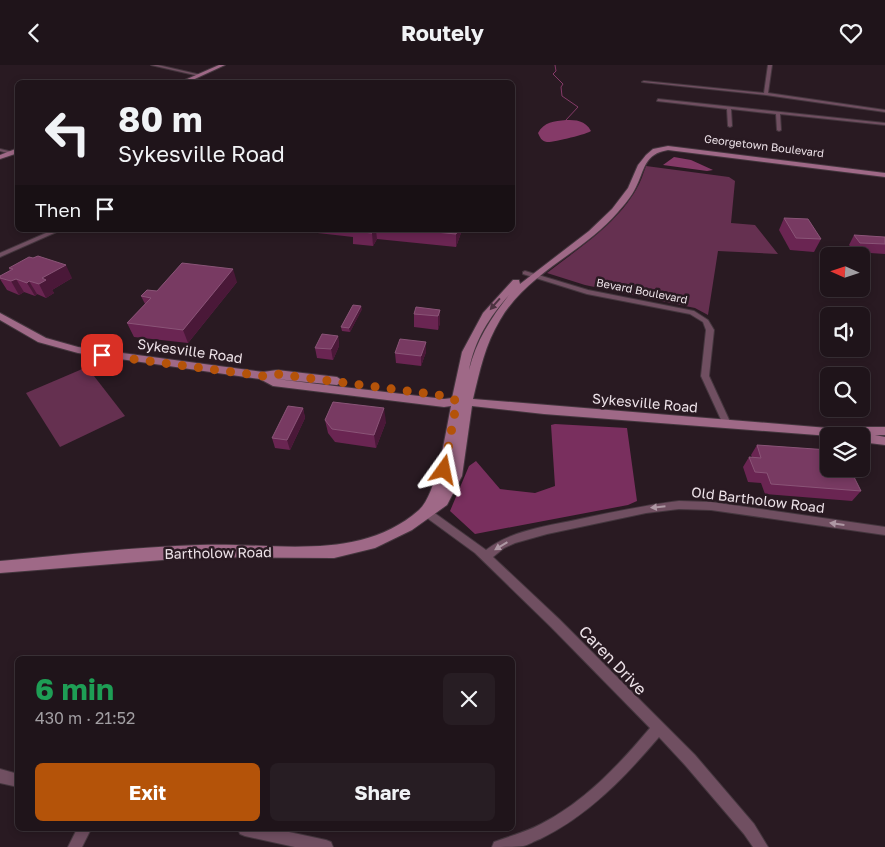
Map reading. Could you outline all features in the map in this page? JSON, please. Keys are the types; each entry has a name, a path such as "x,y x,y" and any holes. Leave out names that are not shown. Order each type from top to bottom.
{"street":[{"path":"153,65 199,75"},
{"path":"187,80 223,65"},
{"path":"766,94 770,65"},
{"path":"644,82 766,94 885,111"},
{"path":"658,100 885,124"},
{"path":"729,107 730,126"},
{"path":"778,112 779,131"},
{"name":"Georgetown Boulevard","path":"529,274 592,233 615,211 632,188 645,155 655,150 668,148 885,174"},
{"path":"0,150 14,151"},
{"path":"0,157 14,151"},
{"path":"0,255 53,232"},
{"path":"462,402 488,331 529,274"},
{"name":"Bevard Boulevard","path":"529,274 592,293 685,310 702,318 709,325 710,330 705,376 727,424"},
{"name":"Sykesville Road","path":"0,317 42,340 78,350 263,376 273,382 444,403 462,402 820,431"},
{"name":"Bartholow Road","path":"426,512 436,493 462,402"},
{"name":"Bartholow Road","path":"0,567 200,551 334,552 370,544 407,526 442,501 449,492 456,476 460,459 462,402"},
{"name":"Sykesville Road","path":"870,431 885,431"},
{"path":"870,439 885,441"},
{"path":"448,454 452,457 453,465 449,475 449,492"},
{"name":"Old Bartholow Road","path":"486,556 500,545 513,539 547,529 646,509 679,505 711,506 885,531"},
{"name":"Caren Drive","path":"426,512 464,538 486,556 554,623 721,794 761,847"},
{"path":"499,847 525,838 556,823 592,799 638,753 658,728"},
{"path":"0,776 15,780"},
{"path":"75,847 83,831"},
{"path":"254,831 326,847"}],"shaded area":[{"path":"566,120 583,123 591,131 550,142 541,139 538,133 543,126"},
{"path":"674,157 691,160 713,170 707,171 663,165"},
{"path":"646,166 729,177 735,181 731,223 755,225 778,254 718,251 708,315 695,308 585,285 547,273 596,235 619,213 637,188"},
{"path":"87,367 125,416 60,447 26,393"},
{"path":"551,425 627,428 637,501 628,505 475,534 450,511 469,466 476,461 500,489 535,493 555,486"}],"building":[{"path":"784,218 808,219 821,239 796,238"},
{"path":"436,232 457,232 456,234"},
{"path":"854,235 885,237 885,244 860,243"},
{"path":"38,256 66,265 42,278 46,280 39,284 0,278 0,276 13,269 9,268 29,257"},
{"path":"182,263 233,269 183,330 127,323 151,298 141,296 147,290 157,291"},
{"path":"353,305 361,306 349,328 341,327"},
{"path":"416,307 440,310 438,316 414,314"},
{"path":"322,334 338,336 331,349 315,348"},
{"path":"400,339 426,342 421,356 395,353"},
{"path":"333,402 384,408 374,435 332,429 325,420"},
{"path":"288,406 303,408 287,440 272,438"},
{"path":"757,445 820,449 820,477 854,477 861,491 771,484 767,473 755,472 749,457 761,458"}],"waterway":[{"path":"555,65 556,71 553,74 563,84 561,87 562,96 578,107 566,120"}],"route":[{"path":"102,355 263,376 277,374 446,396 457,401 444,470"}]}
